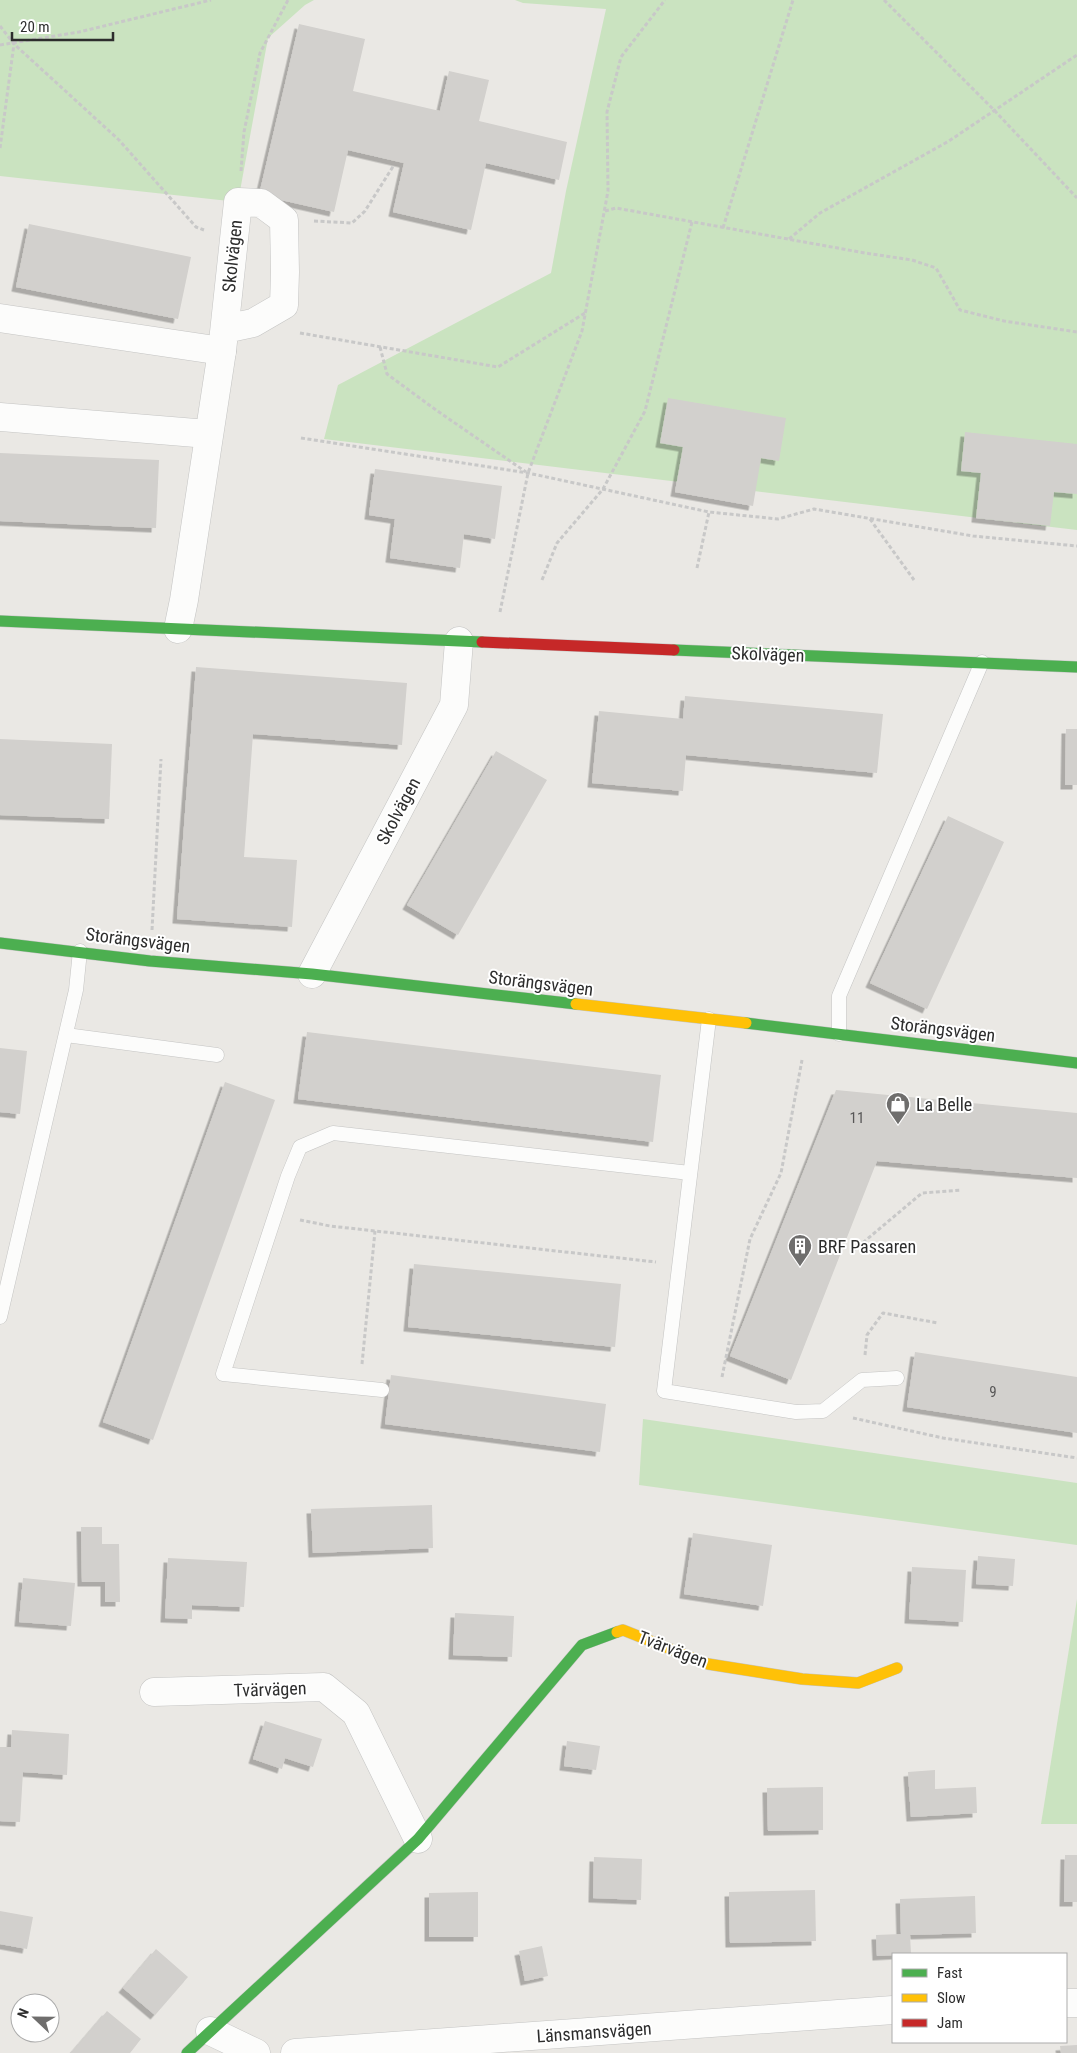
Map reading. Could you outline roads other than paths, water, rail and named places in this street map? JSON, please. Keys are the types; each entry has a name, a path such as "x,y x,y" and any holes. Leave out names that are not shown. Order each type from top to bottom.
{"street":[{"name":"Skolvägen","path":"178,629 224,340 238,202 261,203 284,220 284,305 224,340"},
{"path":"0,318 224,340"},
{"path":"0,417 208,434"},
{"name":"Skolvägen","path":"0,621 1077,667"},
{"name":"Skolvägen","path":"312,974 454,705 459,641"},
{"name":"Storängsvägen","path":"0,943 80,951 150,961 312,974 808,1030 1077,1063"},
{"name":"Tvärvägen","path":"187,2053 418,1839 582,1645 623,1630 708,1664 802,1679 858,1683 897,1668"},
{"name":"Tvärvägen","path":"154,1692 324,1687 356,1713 418,1839"},
{"name":"Länsmansvägen","path":"296,2053 892,2010"},
{"path":"210,2031 256,2053"}],"lane":[{"path":"839,1034 839,996 982,662"},
{"path":"0,1317 66,1036 76,990 80,951"},
{"path":"709,1020 664,1391 796,1412 823,1411 862,1380 897,1378"},
{"path":"66,1036 217,1056"},
{"path":"382,1390 222,1374 300,1147 333,1133 690,1173"}],"place":[{"name":"La Belle","path":"898,1125"},
{"name":"BRF Passaren","path":"800,1267"}]}
